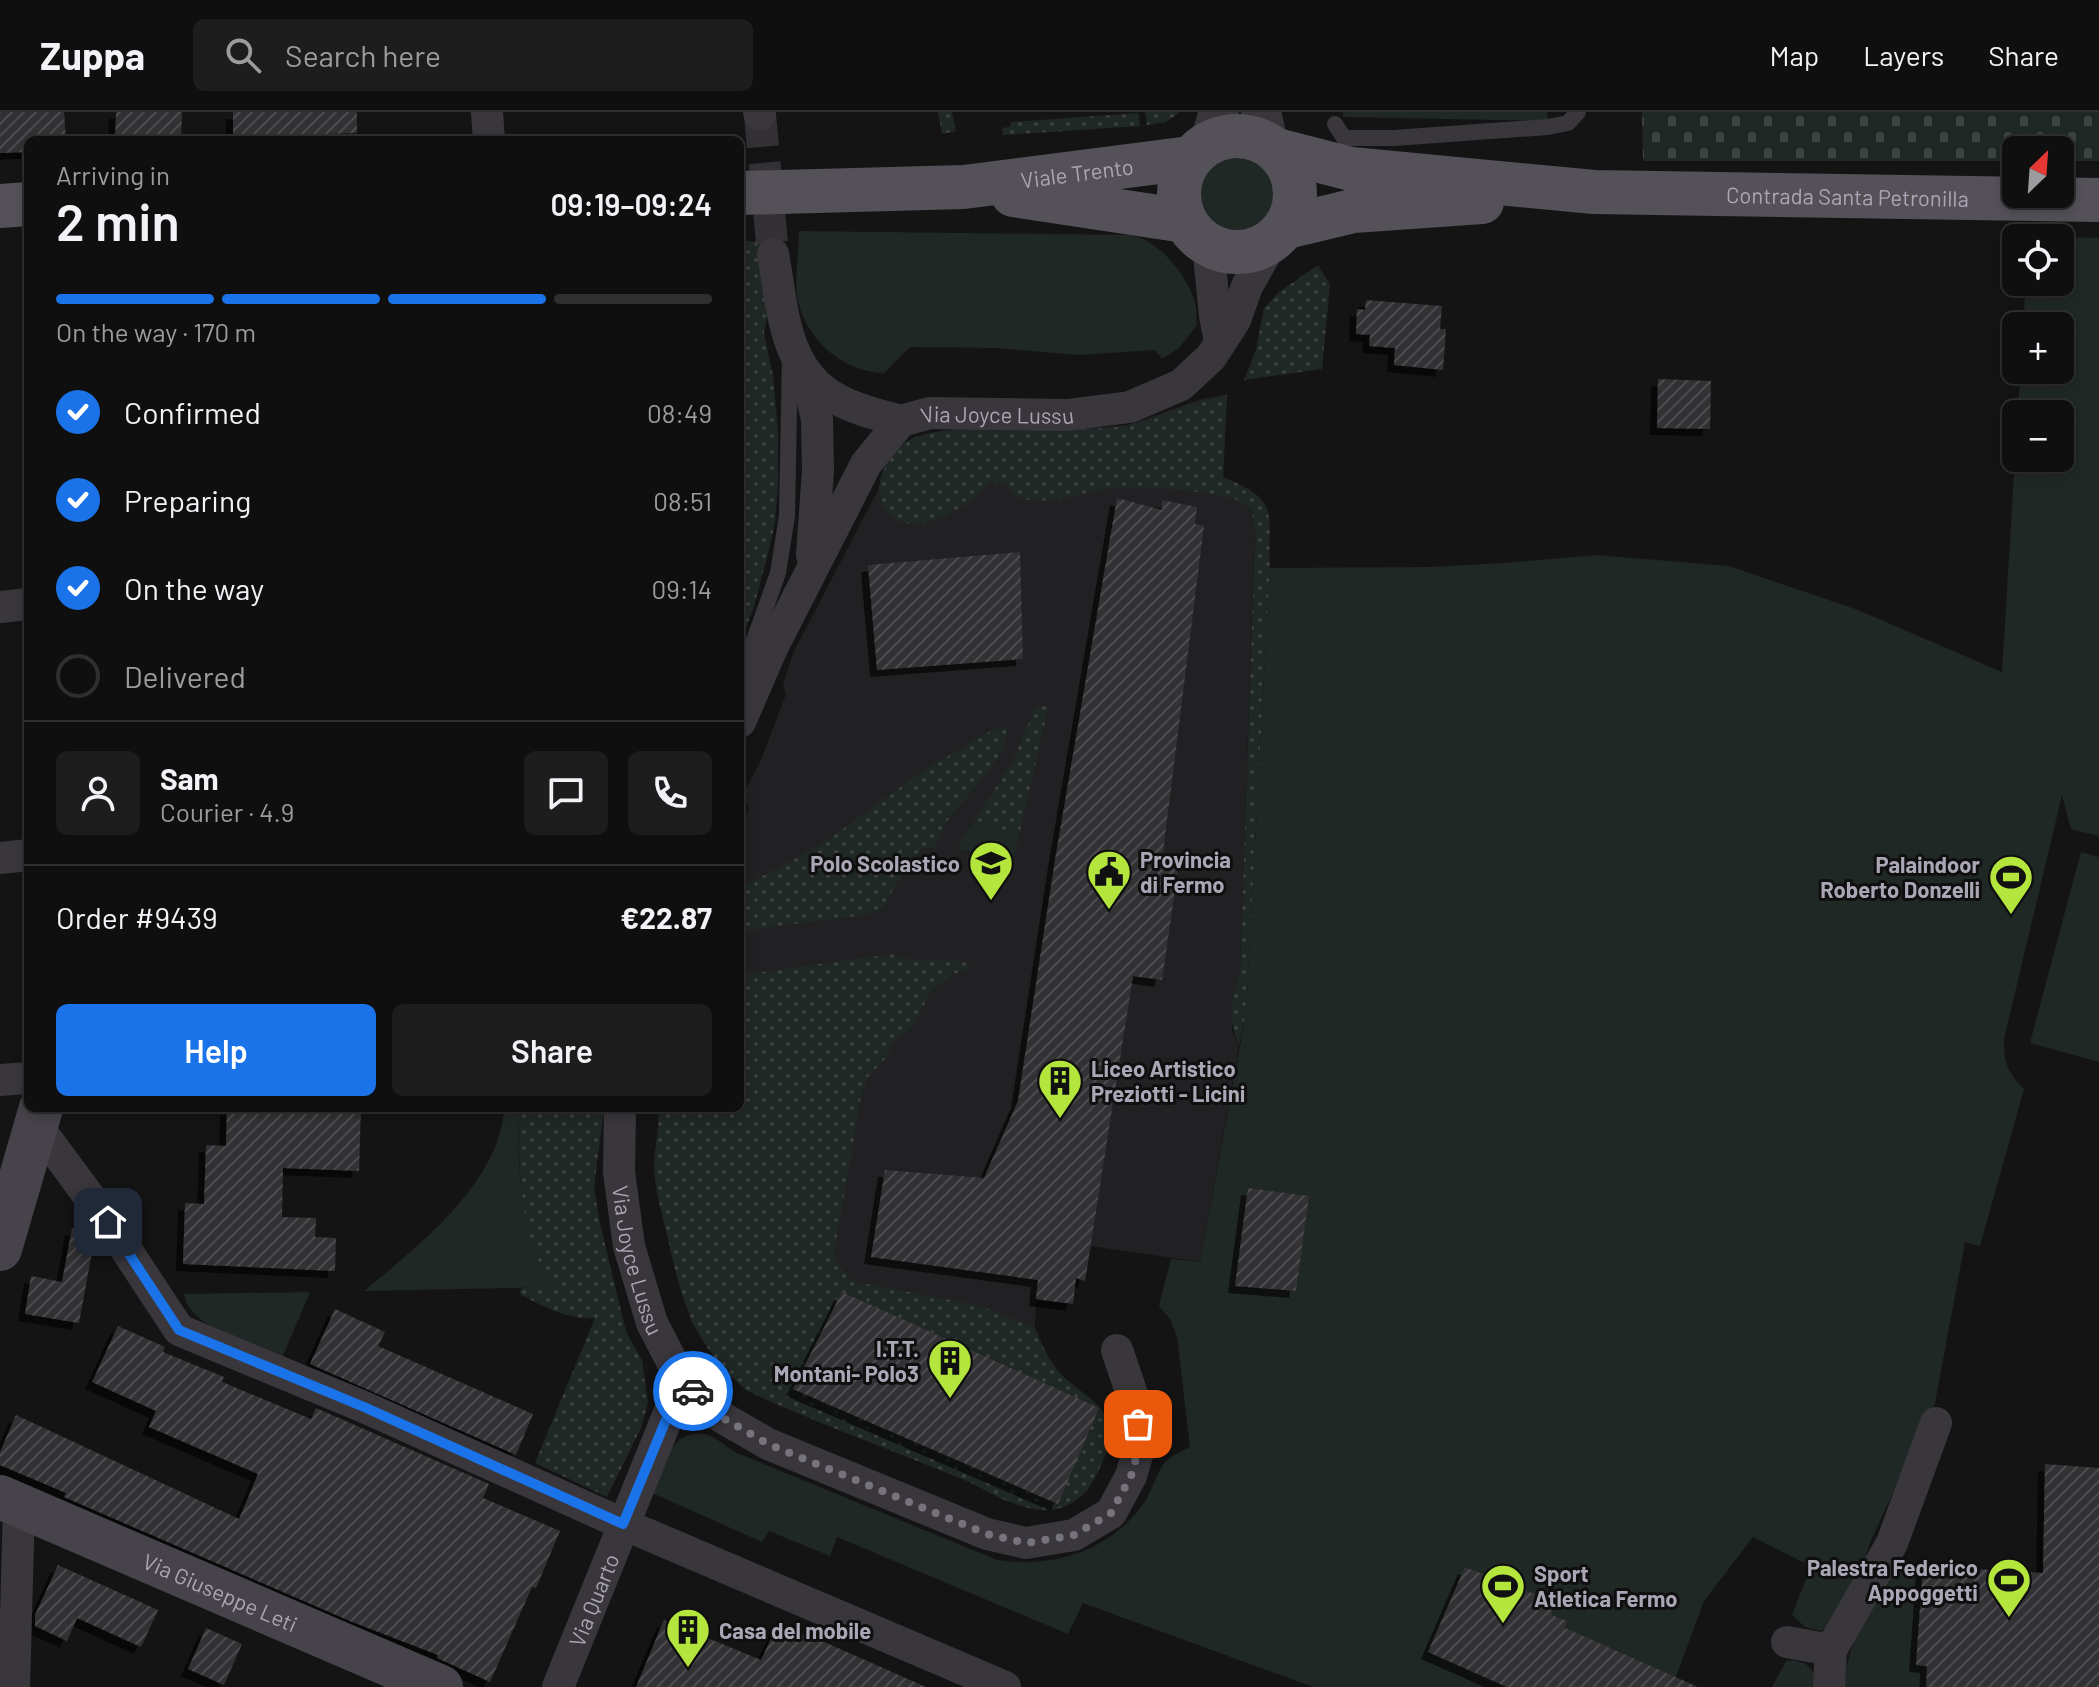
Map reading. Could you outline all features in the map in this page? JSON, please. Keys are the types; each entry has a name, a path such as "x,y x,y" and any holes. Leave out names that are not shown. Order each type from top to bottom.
{"main road":[{"name":"Viale Trento","path":"744,193 964,187 1206,137 1269,135"},
{"name":"Contrada Santa Petronilla","path":"1269,135 1351,169 1594,192 2099,200"},
{"path":"1269,135 1289,165 1296,184 1295,205 1279,234"},
{"path":"1197,233 1179,202 1179,185 1206,137"},
{"name":"Viale Trento","path":"964,187 1197,233 1227,252 1252,251 1279,234"},
{"name":"Contrada Santa Petronilla","path":"1279,234 1353,211 1594,192"},
{"path":"0,206 24,204"},
{"path":"0,1249 39,1117"},
{"name":"Via Giuseppe Leti","path":"10,1502 441,1687"}],"street":[{"path":"487,112 489,136"},
{"path":"1197,233 1220,341"},
{"name":"Via Joyce Lussu","path":"744,711 772,648 866,464 901,421 930,413 1067,415 1130,407 1181,385 1211,357 1235,320 1247,286 1279,234"},
{"path":"773,254 790,348 807,377 817,419 818,471 811,571"},
{"path":"807,377 835,398 901,421"},
{"path":"0,607 24,604"},
{"path":"0,858 24,855"},
{"path":"0,1080 24,1078"},
{"name":"Via Joyce Lussu","path":"620,1112 619,1172 629,1246 652,1323 682,1381 723,1418 768,1444 987,1534 1026,1543 1074,1535 1111,1513 1131,1476 1141,1441 1136,1406 1117,1350"},
{"path":"39,1117 179,1330 364,1407 623,1524 1005,1687"},
{"name":"Via Quarto","path":"558,1687 682,1381"},
{"path":"1829,1687 1831,1650 1892,1543 1936,1423"},
{"path":"10,1502 14,1687"},
{"path":"1787,1642 1831,1650"}],"lane":[{"path":"1335,124 1344,138 1394,138 1548,127 1568,123 1578,112"},
{"path":"744,668 778,573 787,516 790,348"}],"shaded area":[{"name":"Polo Scolastico","path":"1227,395 1223,477 1239,500 1252,510 1255,519 1240,974 1235,986 1232,1031 1239,1046 1200,1262 1091,1246 1085,1281 1076,1278 1073,1304 1036,1300 1035,1328 1047,1355 1061,1375 1106,1415 1110,1431 1105,1457 1088,1490 1076,1501 1059,1509 1041,1510 1003,1500 966,1480 775,1404 746,1390 722,1369 691,1321 668,1240 654,1165 658,1112 744,1112 744,821 749,809 744,792 761,760 786,694 783,685 793,653 892,457 905,442 923,435 950,430 1079,429 1129,425 1201,399"}],"green space":[{"path":"938,112 952,112 956,131 942,134"},
{"path":"1145,112 1180,112 1166,122 1147,125"},
{"path":"1343,112 1547,112 1548,121 1343,117"},
{"path":"1642,112 2099,112 2099,161 2074,161 2074,136 2002,136 2002,161 1643,161"},
{"path":"1138,113 1140,126 1003,135 1002,128 1010,127 1011,122"},
{"path":"1227,147 1245,147 1270,160 1280,176 1283,194 1280,212 1270,228 1245,241 1227,241 1202,228 1189,203 1189,185 1202,160"},
{"path":"799,231 1132,235 1152,244 1177,269 1194,299 1197,325 1179,348 1162,359 1155,350 1079,355 995,348 910,347 884,373 869,371 829,352 803,316 796,285"},
{"path":"2074,237 2099,238 2099,836 2071,829 2062,795 2004,1039 2008,1066 2024,1089 1980,1246 1965,1242 1935,1403 1871,1540 1853,1594 1832,1626 1821,1631 1805,1627 1792,1615 1811,1566 1753,1537 1704,1601 1672,1687 1313,1687 1083,1603 1068,1634 837,1537 830,1556 769,1531 762,1542 650,1492 668,1452 675,1444 693,1434 704,1434 737,1453 997,1560 1037,1562 1076,1554 1111,1536 1127,1523 1145,1502 1164,1463 1190,1447 1177,1336 1170,1319 1159,1306 1171,1259 1200,1262 1246,1013 1270,568 1430,567 1596,555 1729,566 1858,610 2002,672 2014,472 2074,472 2074,400 2019,400 2019,384 2074,384 2074,312 2024,312 2025,296 2074,296"},
{"path":"744,241 768,242 769,307 764,333 773,376 778,431 775,523 753,610 744,632"},
{"path":"1318,265 1330,285 1322,369 1244,380 1256,350 1264,308 1279,292"},
{"path":"1227,395 1223,477 1255,493 1263,502 1268,510 1270,534 1246,1013 1239,1046 1232,1010 1240,973 1255,534 1252,510 1226,497 1140,487 1114,488 1036,501 1023,499 1012,494 1009,487 991,481 956,510 926,522 911,524 898,520 887,511 879,491 882,472 894,454 905,443 923,435 978,428 1076,429 1128,425"},
{"path":"1049,705 1014,857 956,849 1013,761 1035,708"},
{"path":"1007,728 1006,739 994,763 942,829 934,848 923,848 907,865 883,908 865,915 744,930 744,886 822,844 924,770 989,732"},
{"path":"973,822 1019,834 1014,857 956,849"},
{"path":"2081,852 2099,857 2099,1062 2030,1043"},
{"path":"891,954 901,958 970,964 968,969 954,974 931,991 915,1024 892,1045 887,1057 868,1077 861,1096 834,1253 840,1267 852,1281 981,1306 1035,1328 1053,1365 1097,1405 1107,1419 1109,1437 1104,1458 1092,1482 1075,1500 1053,1510 1018,1505 960,1478 826,1425 746,1390 727,1372 700,1336 683,1298 656,1184 654,1169 658,1112 744,1112 744,974"},
{"path":"503,1112 518,1112 520,1177 527,1225 533,1248 553,1287 364,1291 453,1211 488,1162 499,1136"},
{"path":"518,1112 603,1112 594,1187 626,1332 642,1360 648,1403 641,1428 607,1497 535,1463 595,1318 566,1315 520,1294 521,1288 552,1286 532,1246 520,1177"},
{"path":"310,1292 282,1358 210,1326 188,1306 184,1294"},
{"path":"1910,1563 1923,1566 1916,1664 1927,1666 1926,1687 1844,1687 1854,1641 1890,1569"},
{"path":"1786,1661 1806,1664 1814,1672 1815,1687 1772,1687"}],"building":[{"path":"0,112 64,112 66,136 24,136 24,152 0,153"},
{"path":"116,112 182,112 181,136 115,136"},
{"path":"233,112 357,112 357,133 233,136"},
{"path":"1366,300 1442,306 1440,329 1446,329 1443,370 1394,365 1395,348 1369,346 1370,335 1356,334 1357,309 1365,310"},
{"path":"1658,379 1711,381 1710,429 1657,428"},
{"path":"1117,498 1162,510 1162,500 1197,507 1195,524 1204,526 1162,860 1179,862 1162,980 1133,976 1085,1281 1076,1278 1073,1304 1036,1299 1038,1280 871,1257 885,1170 984,1178 1018,1101 1056,854"},
{"path":"1020,552 1023,659 877,670 868,565"},
{"path":"227,1112 361,1112 359,1171 283,1168 282,1217 316,1218 315,1237 336,1238 335,1271 183,1264 185,1203 204,1204 206,1145 226,1146"},
{"path":"1248,1188 1309,1196 1296,1291 1235,1286"},
{"path":"72,1228 92,1232 95,1236 79,1323 25,1314 31,1276 62,1282"},
{"name":"I.T.T. Montani- Polo3","path":"842,1292 1099,1408 1058,1504 793,1389"},
{"path":"335,1309 385,1332 378,1346 533,1414 516,1455 310,1364"},
{"path":"118,1326 165,1347 163,1352 224,1377 222,1382 311,1419 316,1408 489,1484 483,1498 560,1531 490,1682 437,1658 438,1655 350,1621 64,1497 66,1493 0,1465 0,1452 16,1415 239,1519 258,1474 149,1427 156,1411 92,1382"},
{"name":"Palestra Federico Appoggetti","path":"2045,1464 2099,1468 2099,1687 1926,1687 1927,1666 1916,1665 1923,1566 2043,1573"},
{"path":"58,1565 158,1610 141,1647 77,1618 67,1641 35,1626 35,1615"},
{"name":"Sport Atletica Fermo","path":"1465,1567 1555,1602 1551,1615 1567,1621 1565,1628 1698,1687 1507,1687 1428,1652"},
{"path":"664,1620 761,1660 779,1622 926,1687 636,1687"},
{"path":"206,1628 242,1644 224,1685 188,1669"}],"tunnel":[{"path":"760,115 773,254"}],"way so far":[{"path":"693,1391 723,1418 768,1444 987,1534 1026,1543 1074,1535 1111,1513 1131,1476 1141,1441 1138,1424"}],"place":[{"name":"Polo Scolastico","path":"991,902"},
{"name":"Provincia di Fermo","path":"1109,911"},
{"name":"Palaindoor Roberto Donzelli","path":"2011,916"},
{"name":"Liceo Artistico Preziotti - Licini","path":"1060,1120"},
{"name":"I.T.T. Montani- Polo3","path":"950,1400"},
{"name":"Palestra Federico Appoggetti","path":"2009,1619"},
{"name":"Sport Atletica Fermo","path":"1503,1625"},
{"name":"Casa del mobile","path":"688,1669"}],"route":[{"path":"108,1222 179,1330 364,1407 623,1524 682,1381 693,1391"}]}
